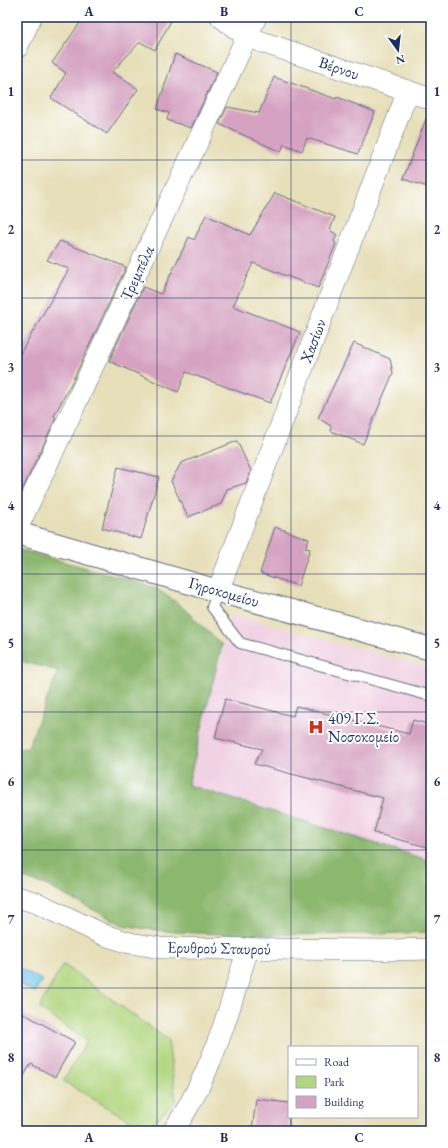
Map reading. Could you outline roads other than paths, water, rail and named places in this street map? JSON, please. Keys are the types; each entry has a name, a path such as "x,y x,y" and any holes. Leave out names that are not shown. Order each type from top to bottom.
{"main road":[{"name":"Γηροκομείου","path":"17,533 431,649"}],"street":[{"path":"17,48 31,17"},
{"name":"Βέρνου","path":"221,17 247,37 431,99"},
{"name":"Τρεμπέλα","path":"17,529 256,17"},
{"name":"Χασίων","path":"218,590 408,91"},
{"name":"Ερυθρού Σταυρού","path":"17,897 37,903 104,934 130,944 161,948 431,949"},
{"path":"173,1131 196,1093 211,1059 226,1021 248,948"}],"lane":[{"path":"218,590 212,607 240,643 431,696"}],"water":[{"path":"18,967 42,980 35,992 17,983"}],"place":[{"name":"409 Γ.Σ. Νοσοκομείο","path":"316,727"}]}
